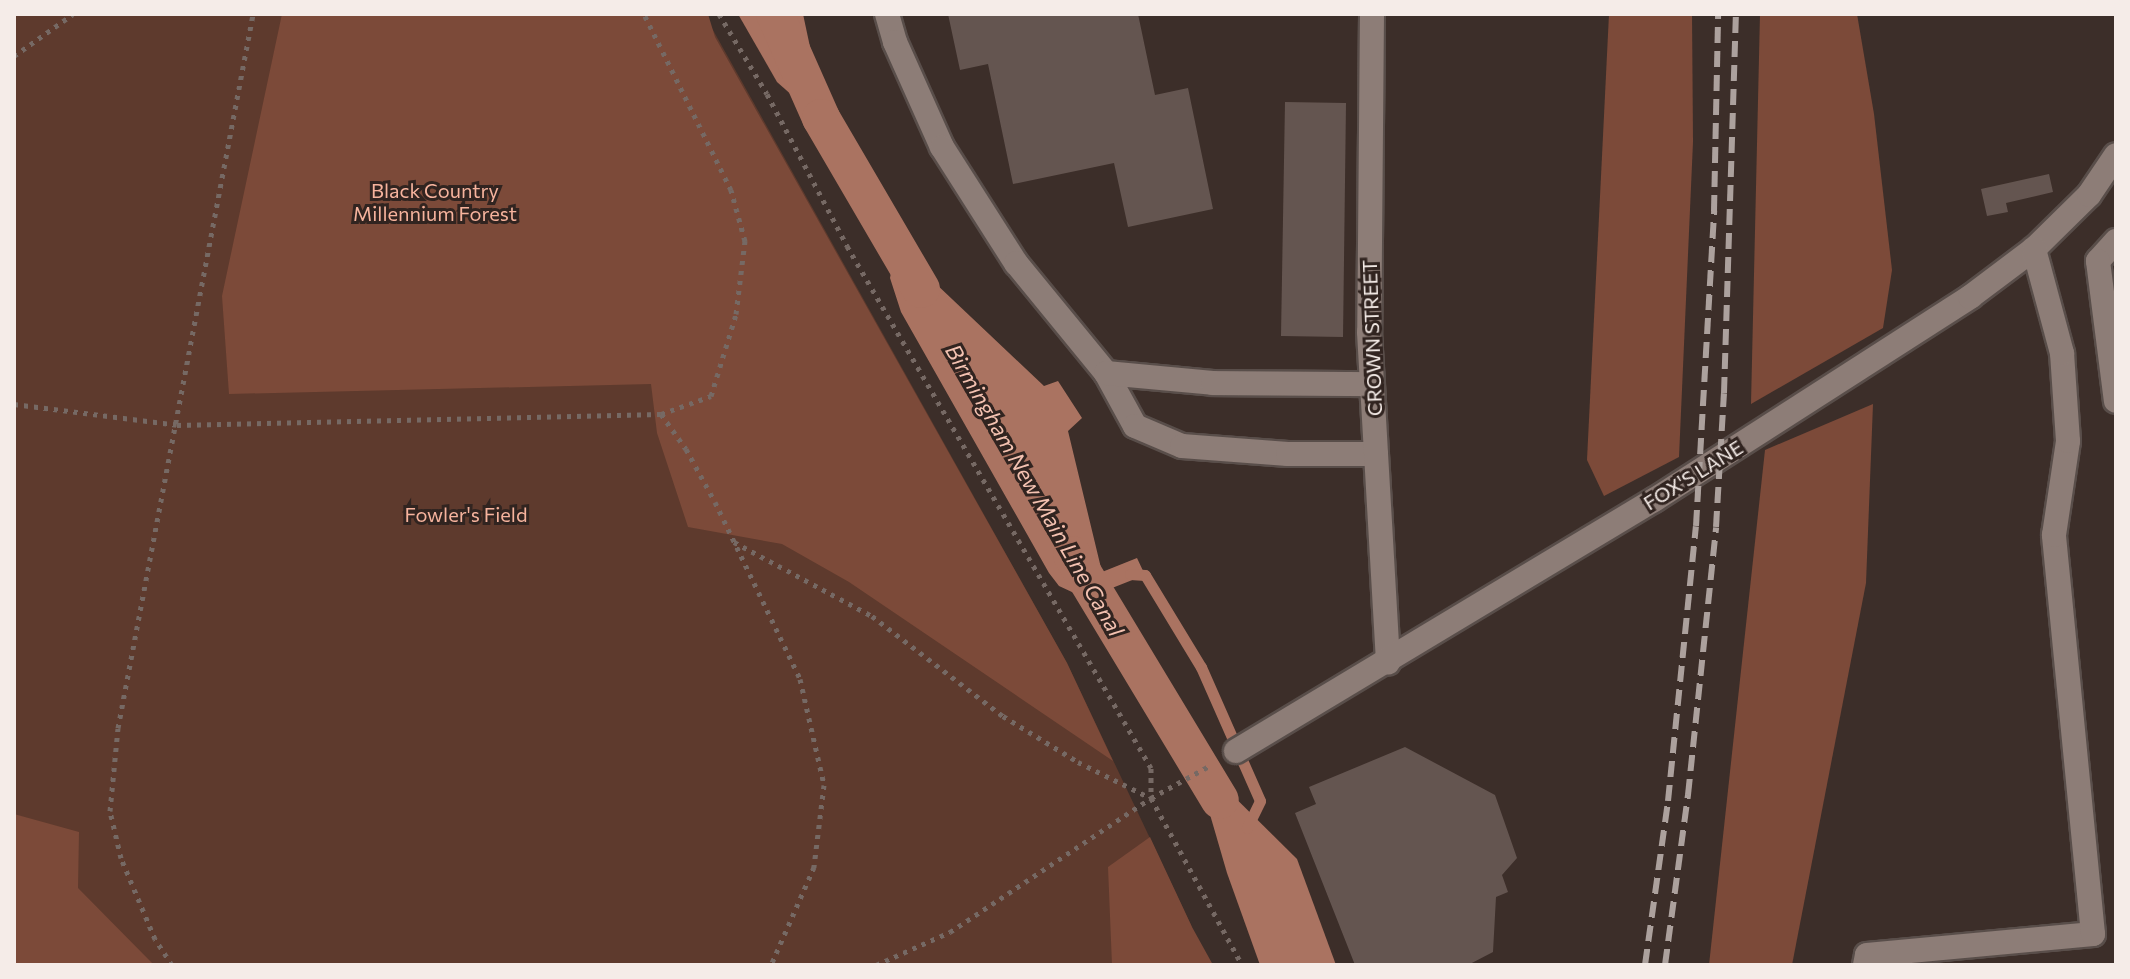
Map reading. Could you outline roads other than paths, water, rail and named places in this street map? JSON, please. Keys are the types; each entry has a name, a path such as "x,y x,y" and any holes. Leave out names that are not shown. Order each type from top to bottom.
{"street":[{"path":"887,14 895,42 942,147 1016,263 1106,373 1135,426 1182,446 1288,454 1376,454"},
{"name":"CROWN STREET","path":"1372,14 1369,332 1388,662"},
{"name":"FOX'S LANE","path":"1236,751 1654,500 1970,297 2034,249 2089,195 2116,155"},
{"path":"2116,241 2098,261 2116,401"},
{"path":"1865,965 1867,955 2093,934 2054,535 2068,441 2062,353 2034,249"},
{"path":"1106,373 1213,383 1372,384"}],"water":[{"path":"738,14 803,14 813,61 816,108 803,105 777,82"},
{"path":"896,246 1044,386 1058,381 1082,418 1068,431 1102,572 1137,558 1145,575 1102,592 1097,599 1087,599 1059,586 1049,573 901,312 890,278"},
{"path":"1193,756 1297,859 1336,965 1260,965 1227,873"}],"waterway":[{"name":"Birmingham New Main Line Canal","path":"775,14 821,118 921,289"},
{"name":"Birmingham New Main Line Canal","path":"1072,555 1220,800"},
{"path":"1130,574 1145,575 1201,667 1260,801 1247,828"}],"railway":[{"path":"1645,965 1668,801 1696,526 1714,211 1718,14"},
{"path":"1665,965 1688,795 1716,527 1724,393 1736,14"}],"park label":[{"name":"Black Country Millennium Forest","path":"435,202"},
{"name":"Fowler's Field","path":"466,514"}]}
